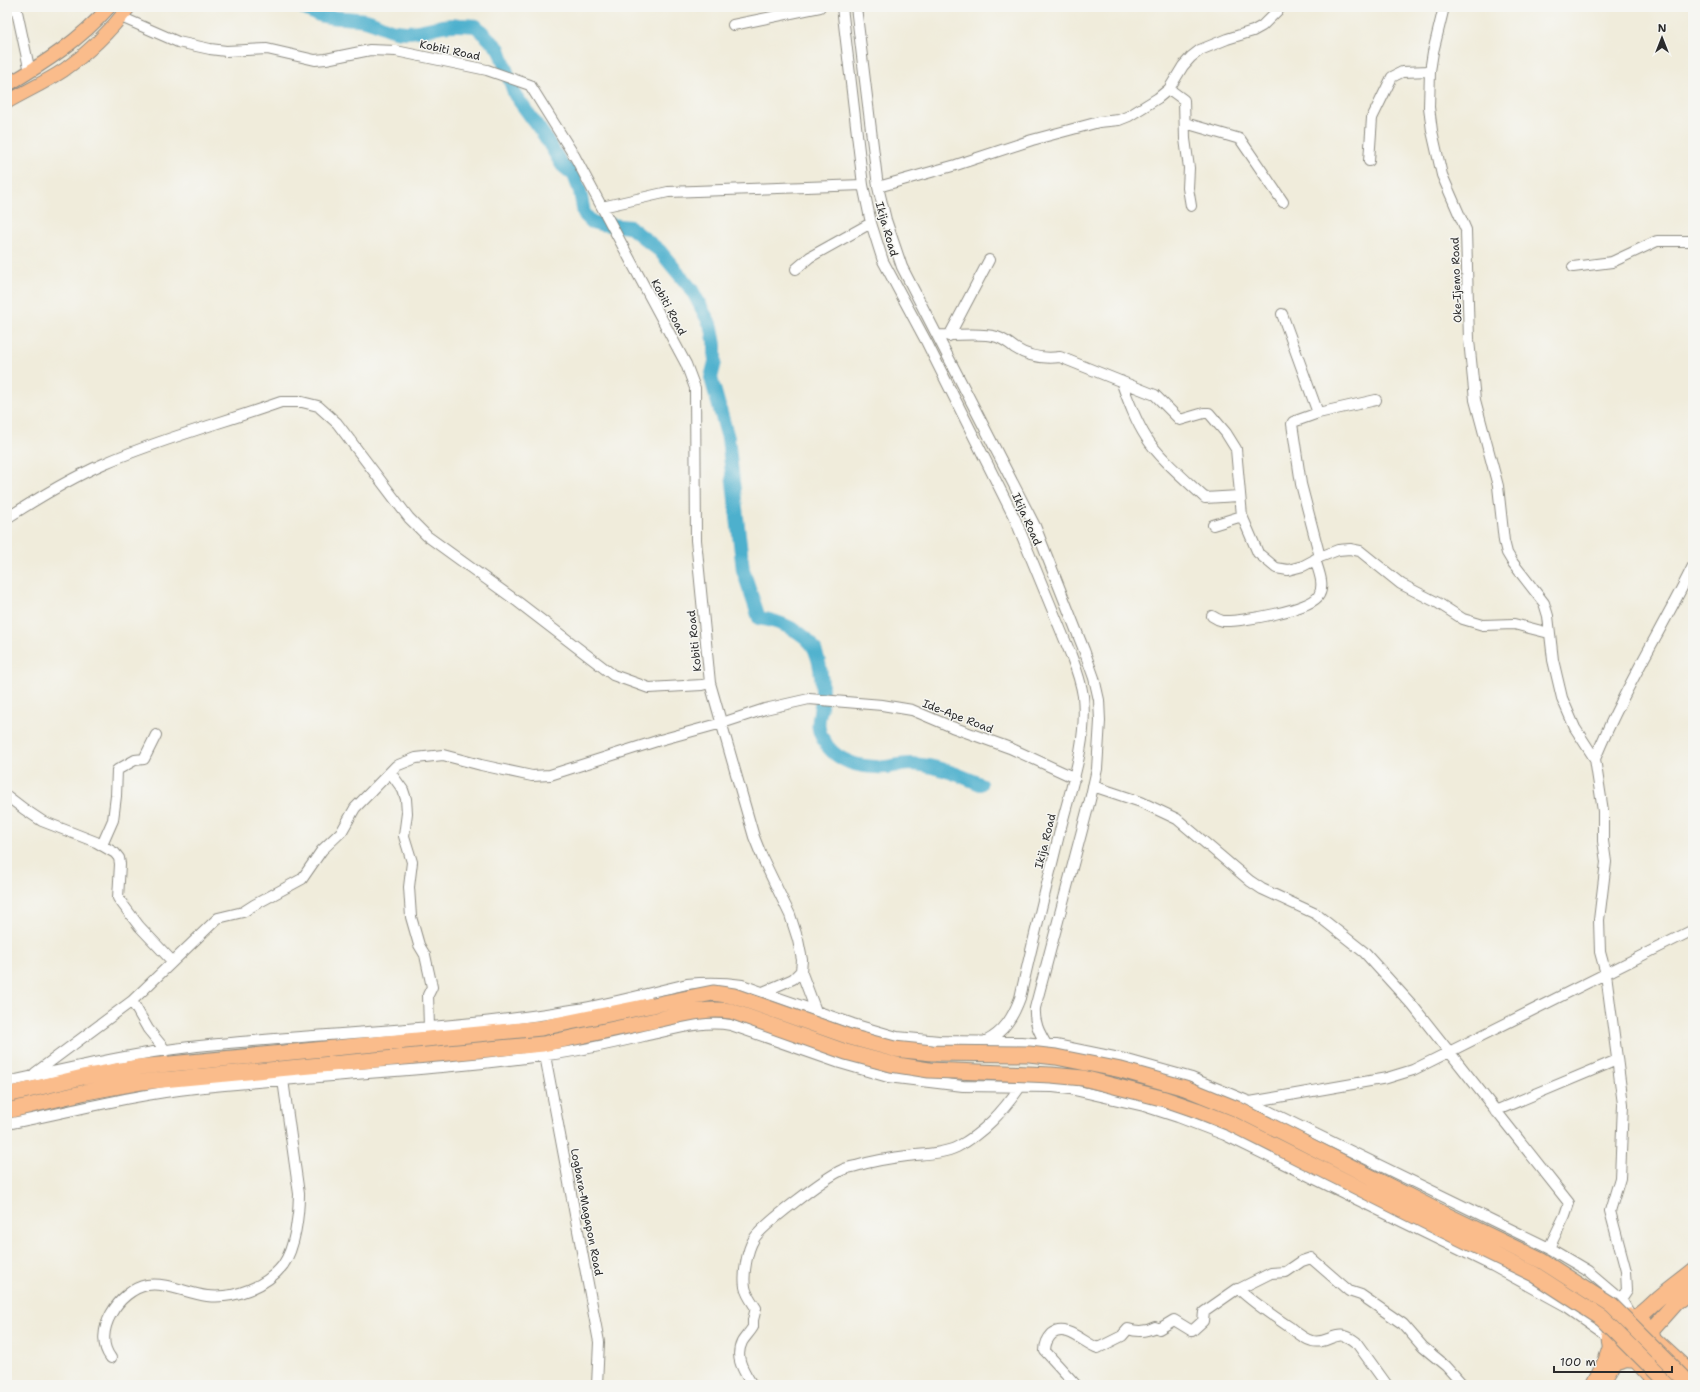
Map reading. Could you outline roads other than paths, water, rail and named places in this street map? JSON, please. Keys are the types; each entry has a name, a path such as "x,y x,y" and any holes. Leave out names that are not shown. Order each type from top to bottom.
{"highway":[{"path":"7,1095 83,1077 139,1067 540,1021 653,1005 713,993 734,996 850,1037 894,1048 932,1053 1029,1054 1056,1057 1121,1070 1185,1088 1236,1109 1434,1209 1542,1261 1612,1306 1691,1385"},
{"path":"7,1111 86,1092 141,1082 544,1050 656,1020 708,1009 731,1011 846,1052 891,1064 929,1070 1067,1076 1117,1086 1180,1103 1230,1123 1534,1274 1602,1318 1669,1385"},
{"path":"1693,1271 1634,1317 1617,1321 1612,1326 1610,1342 1617,1355 1631,1360 1644,1355 1648,1351 1652,1334 1675,1303 1693,1289"},
{"path":"1634,1317 1643,1320 1652,1334"}],"main road":[{"path":"7,85 30,72 66,48 92,27 109,7"},
{"path":"7,102 64,70 92,47 125,12"},
{"path":"1652,1334 1693,1374"},
{"path":"1592,1385 1605,1360 1610,1342"},
{"path":"1602,1385 1615,1364 1631,1360 1657,1385"}],"street":[{"path":"16,7 30,72"},
{"path":"733,24 820,7"},
{"name":"Ikija Road","path":"842,7 863,185 871,223 883,261 930,350 1015,519 1071,655 1079,676 1083,695 1083,739 1075,778 1061,824 1020,998 1012,1017 1005,1026 985,1042"},
{"name":"Ikija Road","path":"856,7 878,187 886,220 902,267 944,336 1035,526 1084,650 1094,678 1099,700 1100,744 1093,786 1035,1008 1036,1026 1046,1044"},
{"path":"878,187 956,165 1032,140 1099,122 1119,120 1129,116 1158,98 1169,89 1183,66 1200,50 1258,29 1269,21 1281,7"},
{"name":"Oke-Ijemo Road","path":"1444,7 1430,71 1429,107 1432,131 1442,175 1466,230 1469,340 1476,400 1498,486 1504,541 1507,553 1512,563 1544,604 1548,616 1549,633 1559,687 1568,715 1595,759"},
{"name":"Kobiti Road","path":"125,12 178,42 210,49 231,51 267,49 315,60 370,50 396,50 454,62 509,77 530,85 535,92 575,157 611,223 686,364 695,388 696,540 710,683 754,837 790,916 802,960 801,971 816,1011"},
{"path":"1369,160 1372,118 1392,77 1402,72 1430,71"},
{"path":"1169,89 1184,100 1185,139 1189,168 1188,188 1191,206"},
{"path":"1185,122 1240,139 1283,202"},
{"path":"602,207 668,192 863,185"},
{"path":"796,269 810,258 871,223"},
{"path":"1573,267 1612,262 1657,241 1693,241"},
{"path":"944,336 989,260"},
{"path":"1282,314 1318,413"},
{"path":"944,336 985,335 997,337 1023,353 1049,358 1060,357 1155,395 1180,420 1209,413 1226,433 1236,449 1239,496 1242,516 1258,553 1276,568 1288,570 1303,566 1317,558 1338,550 1350,549 1360,551 1401,584 1463,619 1483,625 1514,624 1549,633"},
{"path":"1121,381 1138,424 1147,439 1175,470 1204,498 1239,496"},
{"path":"1212,616 1224,621 1284,612 1311,603 1319,596 1322,586 1301,484 1292,426 1293,422 1318,413 1376,400"},
{"path":"7,518 42,495 102,464 138,450 281,402 302,402 318,406 338,423 409,518 427,536 518,602 613,675 649,688 702,685 710,683"},
{"path":"1213,525 1242,516"},
{"path":"1621,1299 1627,1290 1626,1270 1610,1211 1620,1178 1624,1104 1606,974 1600,952 1599,920 1606,862 1603,841 1603,812 1595,759 1607,729 1638,667 1693,566"},
{"name":"Ide-Ape Road","path":"30,1077 132,1002 172,961 218,918 243,912 302,879 322,850 342,832 355,808 396,766 416,758 443,755 481,766 532,776 550,775 765,709 809,699 826,699 912,710 952,727 1010,748 1075,778"},
{"path":"102,845 113,820 117,770 135,760 144,759 156,735"},
{"path":"390,772 403,790 406,799 407,813 404,836 412,862 409,887 411,917 419,945 425,955 432,987 428,995 429,1027"},
{"path":"1093,786 1141,802 1177,820 1262,889 1316,914 1364,952 1413,1006 1569,1204 1550,1248"},
{"path":"7,796 42,821 102,845 115,853 119,858 120,868 118,898 140,926 172,961"},
{"path":"1250,1102 1396,1076 1413,1070 1693,930"},
{"path":"763,992 793,979 801,971"},
{"path":"7,1082 135,1055 166,1051 279,1039 429,1027 540,1021 574,1010 704,982 724,982 742,985 853,1024 898,1037 939,1041 1020,1042 1046,1044 1094,1052 1155,1066 1192,1078 1250,1102 1550,1248 1588,1271 1621,1299 1634,1317"},
{"path":"132,1002 148,1029 166,1051"},
{"path":"7,1124 142,1095 195,1088 409,1070 544,1050 582,1050 695,1025 720,1023 731,1025 847,1065 888,1077 935,1084 963,1086 1070,1089 1114,1099 1178,1117 1225,1135 1493,1266 1566,1306 1599,1329 1610,1342"},
{"path":"935,1084 939,1041"},
{"name":"Logbara-Magapon Road","path":"544,1050 599,1342 597,1385"},
{"path":"1495,1111 1617,1060"},
{"path":"111,1358 106,1351 104,1344 104,1337 109,1318 118,1303 139,1288 153,1285 207,1296 225,1296 256,1287 277,1272 283,1264 289,1253 299,1210 299,1194 283,1080"},
{"path":"752,1385 739,1359 738,1353 753,1327 756,1308 749,1296 745,1283 749,1250 754,1238 764,1227 808,1193 841,1171 858,1165 905,1156 934,1153 956,1147 994,1121 1020,1087"},
{"path":"1076,1385 1045,1351 1045,1344 1050,1336 1055,1332 1067,1332 1098,1348 1122,1336 1128,1329 1142,1331 1149,1330 1159,1328 1174,1320 1192,1331 1203,1321 1204,1312 1236,1288 1239,1289 1272,1273 1286,1272 1302,1261 1311,1258 1349,1291 1361,1295 1403,1324 1423,1347 1446,1366 1464,1385"},
{"path":"1239,1289 1256,1304 1306,1339 1318,1341 1338,1335 1346,1335 1351,1338 1356,1342 1387,1385"}],"waterway":[{"path":"302,7 317,14 368,21 388,29 402,32 419,31 450,25 476,26 499,49 515,95 544,135 562,165 574,175 580,191 584,214 592,222 630,227 660,251 692,290 712,328 715,345 715,362 711,378 728,438 743,570 759,618 783,624 791,628 805,637 815,650 822,687 822,701 818,726 828,747 834,753 847,761 862,766 886,767 911,764 929,766 980,784"}]}
